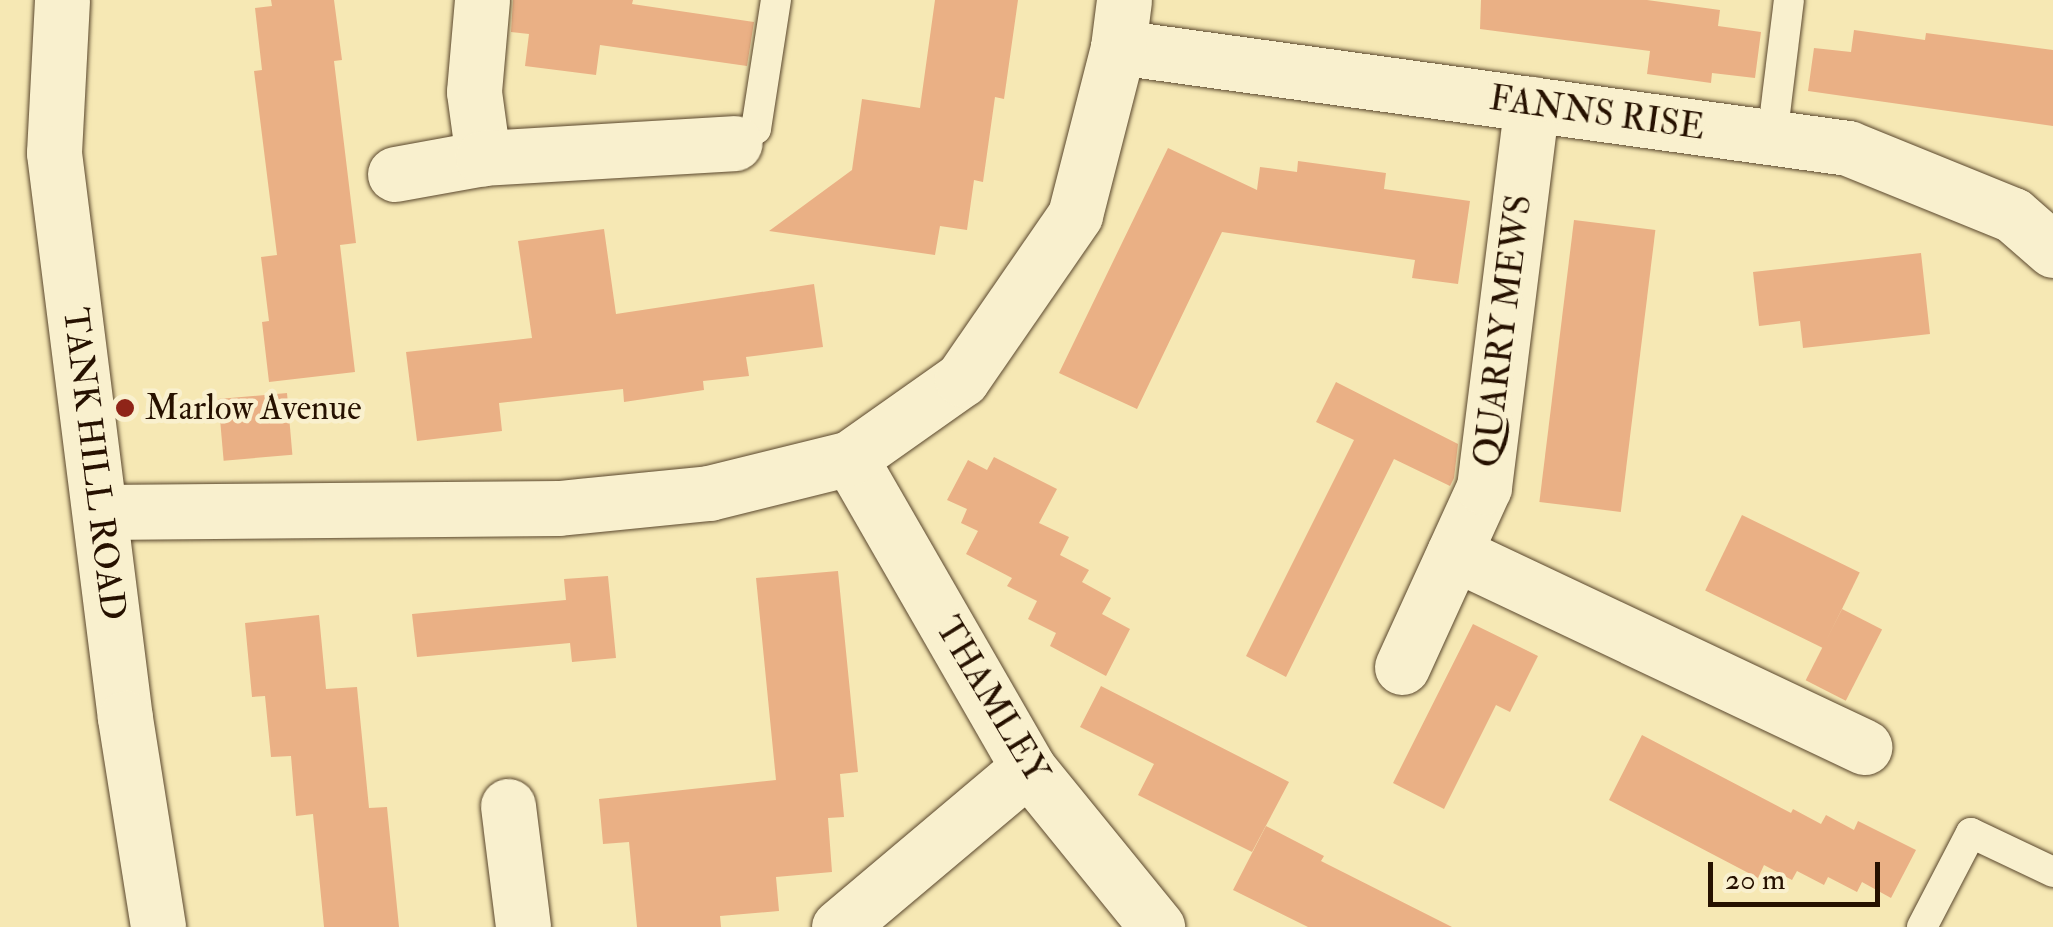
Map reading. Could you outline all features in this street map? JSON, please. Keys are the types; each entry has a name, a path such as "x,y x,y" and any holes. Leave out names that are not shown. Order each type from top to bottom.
{"street":[{"name":"TANK HILL ROAD","path":"62,0 54,153 125,718 158,927"},
{"path":"482,0 474,92 482,158"},
{"path":"101,512 560,508 709,493 850,458 962,380 1075,215 1121,23"},
{"name":"FANNS RISE","path":"1121,23 1532,104 1848,148 2013,215 2053,250"},
{"name":"QUARRY MEWS","path":"1402,667 1484,487 1532,104"},
{"path":"395,174 482,158 736,143"},
{"name":"THAMLEY","path":"850,458 1028,768 1157,927"},
{"path":"1454,552 1864,747"},
{"path":"838,927 1028,768"},
{"path":"508,806 523,927"}],"lane":[{"path":"736,143 756,129 776,0"},
{"path":"1772,138 1789,0"},
{"path":"1922,927 1971,834 2053,872"}],"building":[{"path":"271,0 334,0 342,60 334,61 356,243 340,245 355,372 269,382 262,322 269,321 261,257 277,255 254,71 262,70 255,8 272,6"},
{"path":"513,0 633,0 632,4 754,22 747,66 600,45 596,75 525,66 529,34 511,32"},
{"path":"935,0 1018,0 1004,99 995,97 983,182 974,180 967,230 940,226 935,255 769,231 852,170 862,99 920,108"},
{"path":"1481,0 1647,0 1720,10 1718,26 1761,32 1755,78 1712,73 1711,83 1647,74 1650,51 1480,29"},
{"path":"1854,30 1925,40 1926,33 2053,50 2053,126 1808,91 1814,48 1851,52"},
{"path":"1168,148 1257,190 1260,167 1297,172 1298,161 1386,173 1384,189 1470,201 1458,284 1412,278 1415,260 1222,232 1137,409 1059,373"},
{"path":"1574,220 1655,230 1621,512 1539,502"},
{"path":"604,229 616,314 814,284 823,347 746,357 749,376 703,381 704,390 624,402 623,389 499,403 502,431 417,441 406,352 532,338 518,241"},
{"path":"1921,253 1930,334 1803,348 1800,321 1759,326 1753,272"},
{"path":"1336,382 1458,444 1454,478 1450,486 1394,459 1286,677 1246,656 1354,440 1316,422"},
{"path":"287,393 292,455 224,461 218,399"},
{"path":"994,457 1057,489 1039,523 1069,537 1060,555 1089,570 1082,582 1111,598 1102,614 1130,629 1106,676 1050,646 1056,633 1028,619 1037,601 1007,586 1012,578 966,554 978,531 961,523 967,509 947,500 968,460 987,470"},
{"path":"1742,515 1860,572 1823,648 1705,590"},
{"path":"838,571 858,772 840,774 844,817 828,818 832,872 776,877 779,911 720,916 721,927 637,927 629,842 603,844 599,799 776,780 756,578"},
{"path":"608,576 616,658 572,662 570,643 417,657 412,614 566,600 564,579"},
{"path":"1842,609 1882,629 1846,701 1806,680"},
{"path":"319,615 326,689 357,687 369,808 387,807 399,927 324,927 313,814 296,816 291,756 271,757 265,696 252,697 245,623"},
{"path":"1473,624 1538,656 1510,712 1496,705 1444,809 1393,783"},
{"path":"1101,686 1289,782 1252,852 1138,795 1154,764 1080,727"},
{"path":"1642,735 1791,813 1793,809 1821,824 1826,815 1854,830 1858,821 1916,850 1891,898 1862,882 1857,892 1828,877 1824,885 1797,871 1792,880 1764,865 1758,878 1609,800"},
{"path":"1266,826 1324,856 1321,861 1452,927 1308,927 1233,890"}],"place":[{"name":"Marlow Avenue","path":"125,408"}]}
